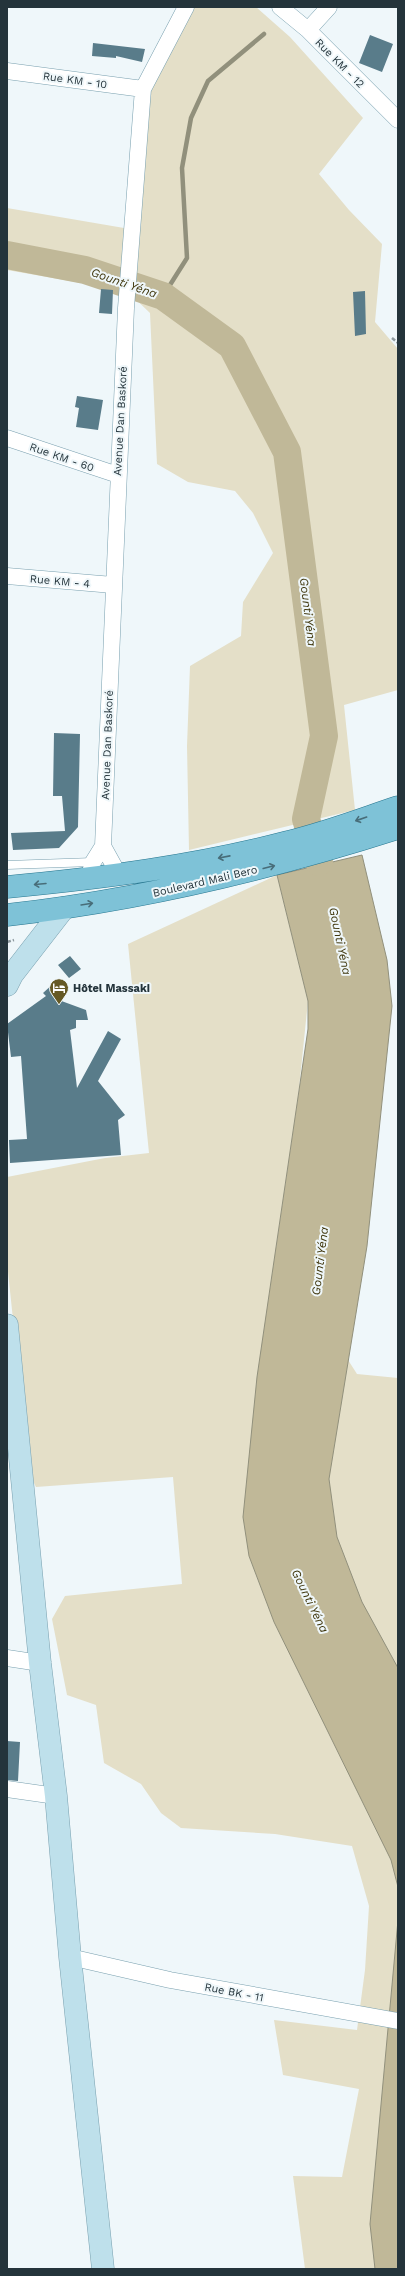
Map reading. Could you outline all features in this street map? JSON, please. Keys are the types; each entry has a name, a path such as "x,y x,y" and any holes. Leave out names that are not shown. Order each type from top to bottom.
{"main road":[{"name":"Boulevard Mali Bero","path":"327,841 398,807"},
{"name":"Boulevard Mali Bero","path":"7,915 64,908 176,888 327,841 398,828"},
{"name":"Boulevard Mali Bero","path":"7,887 90,871 119,875 242,854 294,851"}],"street":[{"name":"Avenue Dan Baskoré","path":"90,871 103,846 126,308 143,89 186,7"},
{"name":"Rue KM - 12","path":"280,7 308,30 398,120"},
{"path":"308,30 329,7"},
{"name":"Rue KM - 10","path":"7,71 143,89"},
{"name":"Rue KM - 60","path":"7,438 118,475"},
{"name":"Rue KM - 4","path":"7,576 113,585"},
{"path":"103,846 119,875"},
{"path":"7,985 12,975 64,908"},
{"path":"7,1324 13,1451 56,1796 70,1957 103,2269"},
{"path":"7,1658 40,1663"},
{"path":"7,1788 56,1796"},
{"name":"Rue BK - 11","path":"70,1957 170,1980 390,2020"}],"lane":[{"path":"7,865 90,871"}],"path":[{"path":"392,338 398,343"}],"shaded area":[{"path":"194,7 256,7 290,37 363,118 319,174 349,210 382,244 375,322 398,349 398,690 344,705 355,810 189,850 187,746 190,666 241,636 243,602 273,553 253,513 235,491 188,482 157,464 150,313 127,291 7,270 7,208 124,228 136,104"},
{"path":"277,875 308,1001 298,1098 276,1247 357,1374 398,1378 398,2269 305,2269 293,2176 342,2177 359,2089 283,2075 274,2020 357,2030 365,1970 369,1906 352,1846 275,1834 181,1828 161,1813 141,1784 104,1763 96,1705 67,1695 52,1619 65,1596 182,1584 173,1477 36,1487 29,1473 7,1262 7,1177 105,1158 149,1153 128,944"}],"water":[{"path":"362,855 387,960 392,1006 367,1246 329,1479 337,1537 362,1602 398,1668 398,1887 391,1860 274,1622 249,1556 243,1517 257,1377 308,1029 308,1001 277,875"},
{"path":"398,1920 398,2269 375,2269 370,2224"}],"building":[{"path":"370,35 393,44 382,72 359,63"},
{"path":"93,43 145,49 142,62 116,56 116,58 92,56"},
{"path":"101,289 113,290 112,314 99,313"},
{"path":"365,291 366,334 355,336 353,292"},
{"path":"77,396 103,400 98,430 76,427 79,408 75,407"},
{"path":"54,733 80,734 78,827 59,848 13,850 11,833 65,831 62,796 53,796"},
{"path":"70,956 81,969 69,978 58,965"},
{"path":"54,983 63,993 56,999 86,1010 88,1020 76,1020 76,1028 70,1030 77,1088 108,1031 121,1039 98,1081 125,1115 118,1120 121,1155 10,1163 9,1140 27,1139 21,1056 11,1057 7,1024 46,996 43,993"},
{"path":"7,1741 20,1742 18,1781 7,1780"}],"waterway":[{"path":"163,296 187,258 182,168 191,118 208,81 264,34"},
{"name":"Gounti Yéna","path":"7,255 85,270 163,296 232,346 287,452 324,736 306,819 319,862"}],"place":[{"name":"Hôtel Massaki","path":"59,1005"}]}
